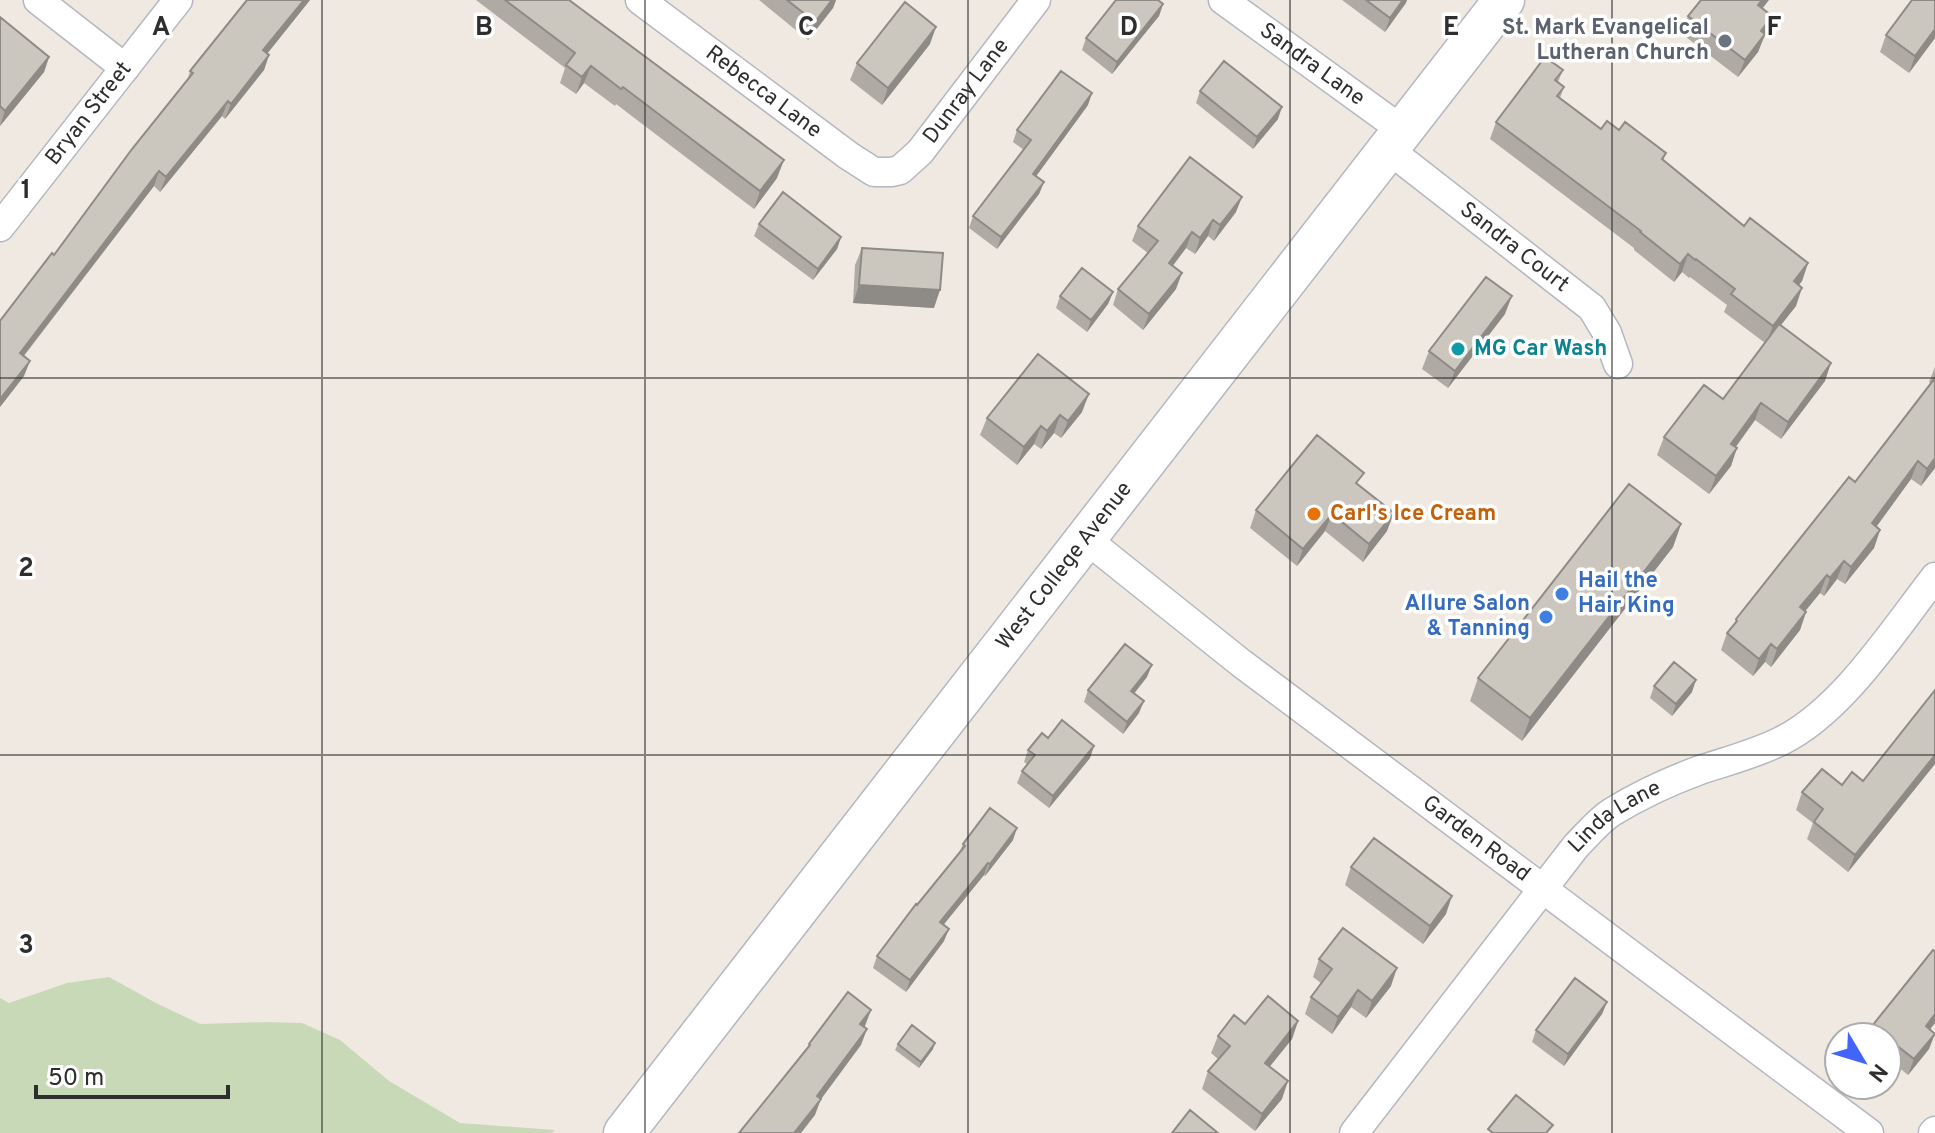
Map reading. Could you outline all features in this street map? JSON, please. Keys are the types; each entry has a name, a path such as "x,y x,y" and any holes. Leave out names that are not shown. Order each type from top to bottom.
{"main road":[{"name":"West College Avenue","path":"624,1133 1504,0"}],"street":[{"path":"38,0 125,68"},
{"name":"Bryan Street","path":"0,227 178,0"},
{"name":"Rebecca Lane","path":"640,0 849,156 874,172 891,172"},
{"name":"Dunray Lane","path":"891,172 900,170 920,152 1036,0"},
{"name":"Sandra Lane","path":"1223,0 1395,140"},
{"name":"Sandra Court","path":"1395,140 1592,308 1607,333 1618,364"},
{"name":"Garden Road","path":"1086,539 1241,663 1869,1133"},
{"name":"Linda Lane","path":"1354,1133 1576,846 1609,813 1678,779 1783,741 1821,715 1862,670 1935,577"}],"green space":[{"path":"109,977 200,1024 302,1023 340,1040 389,1081 460,1123 555,1130 552,1133 0,1133 0,998 9,1003 67,983"}],"building":[{"path":"247,0 304,0 263,50 269,55 231,104 228,101 166,177 159,171 20,353 30,361 0,399 0,321 52,253 54,255 193,73 190,71"},
{"path":"505,0 569,0 784,160 760,191 591,66 582,77 566,65 575,53"},
{"path":"787,0 832,0 815,22"},
{"path":"1116,0 1158,0 1163,4 1117,62 1086,38"},
{"path":"1366,0 1403,0 1390,18"},
{"name":"St. Mark Evangelical Lutheran Church","path":"1701,0 1762,0 1758,5 1772,16 1761,31 1765,34 1745,60 1688,16"},
{"path":"1912,0 1935,0 1935,29 1915,56 1886,35"},
{"path":"905,2 936,27 888,88 857,63"},
{"path":"0,17 49,57 5,111 0,106"},
{"path":"1545,57 1563,70 1555,80 1564,87 1557,96 1601,129 1607,121 1619,130 1625,122 1666,153 1662,159 1744,226 1750,218 1808,263 1794,281 1802,288 1773,326 1731,294 1735,289 1696,259 1688,254 1680,264 1496,122"},
{"path":"1224,61 1282,107 1257,137 1200,91"},
{"path":"1061,71 1092,93 1033,174 1044,182 1001,237 973,216 1031,140 1017,130"},
{"path":"1190,157 1242,197 1220,225 1213,220 1200,238 1192,232 1169,263 1182,273 1149,314 1118,289 1158,241 1138,226"},
{"path":"783,192 841,237 818,269 759,224"},
{"path":"862,248 943,253 940,290 859,285"},
{"path":"1082,268 1113,292 1091,320 1060,296"},
{"name":"MG Car Wash","path":"1486,277 1512,296 1455,371 1429,351"},
{"path":"1779,324 1831,363 1788,422 1761,403 1731,444 1737,448 1716,476 1664,437 1704,385 1723,399"},
{"path":"1038,354 1089,394 1068,421 1060,415 1047,431 1041,426 1024,447 987,418"},
{"path":"1935,378 1935,458 1927,469 1918,461 1872,523 1880,530 1851,567 1844,561 1830,578 1827,575 1800,607 1806,612 1777,649 1771,644 1759,659 1727,633 1849,477 1855,482"},
{"name":"Carl's Ice Cream","path":"1317,435 1364,473 1356,483 1394,513 1369,544 1332,514 1303,549 1256,510"},
{"path":"1629,484 1681,524 1530,718 1478,678"},
{"path":"1125,644 1152,665 1131,691 1144,701 1127,722 1088,690"},
{"path":"1674,662 1696,680 1676,704 1654,686"},
{"path":"1935,690 1935,755 1855,855 1814,822 1823,809 1802,792 1822,769 1842,785 1852,772 1863,781"},
{"path":"1062,720 1094,746 1053,796 1022,771 1035,755 1028,750 1042,733 1048,738"},
{"path":"990,808 1017,828 940,922 949,929 910,980 877,956 965,846 963,844"},
{"path":"1374,838 1452,896 1430,926 1351,867"},
{"path":"1343,928 1397,968 1372,1001 1358,990 1338,1017 1311,997 1332,969 1319,959"},
{"path":"1935,951 1935,1014 1926,1026 1935,1034 1914,1059 1903,1050 1903,1021 1876,1021"},
{"path":"1575,978 1607,1002 1568,1054 1536,1030"},
{"path":"848,992 871,1010 860,1024 867,1029 817,1096 821,1099 794,1133 739,1133 810,1045"},
{"path":"1268,996 1298,1021 1265,1063 1288,1081 1262,1114 1208,1071 1230,1046 1218,1036 1234,1015 1245,1024"},
{"path":"912,1025 935,1043 921,1062 898,1044"},
{"path":"1516,1095 1553,1125 1546,1133 1493,1133 1488,1129"},
{"path":"1190,1110 1218,1133 1172,1133"}],"place":[{"name":"St. Mark Evangelical Lutheran Church","path":"1725,41"},
{"name":"MG Car Wash","path":"1458,349"},
{"name":"Carl's Ice Cream","path":"1314,514"},
{"name":"Hail the Hair King","path":"1562,594"},
{"name":"Allure Salon & Tanning","path":"1546,617"}]}
